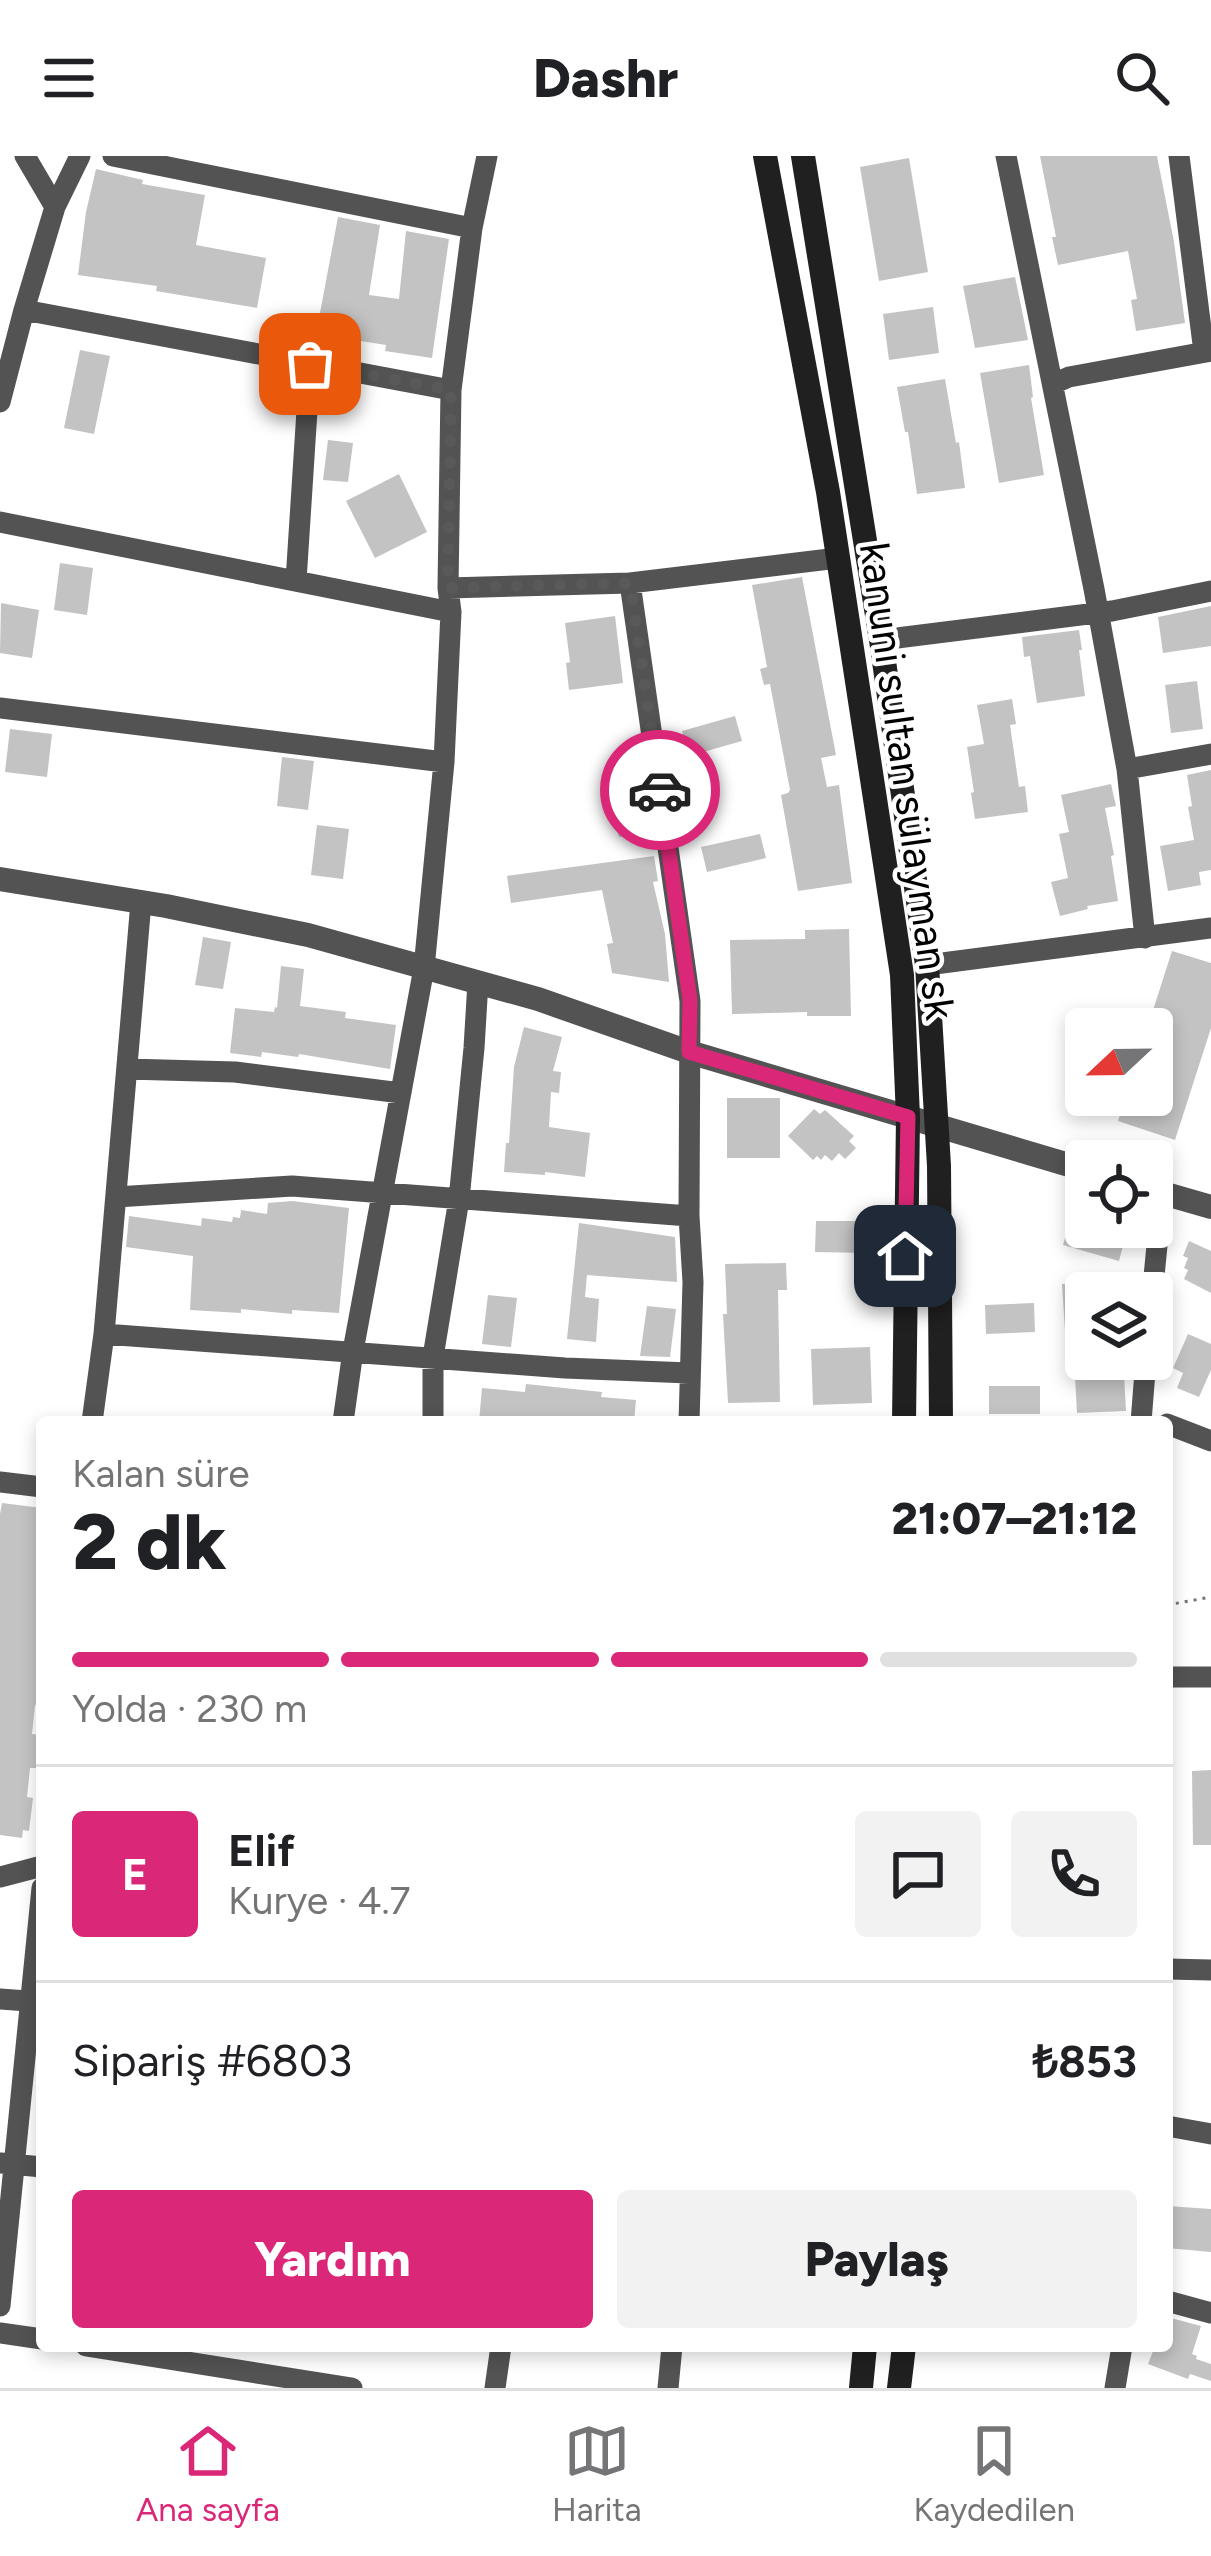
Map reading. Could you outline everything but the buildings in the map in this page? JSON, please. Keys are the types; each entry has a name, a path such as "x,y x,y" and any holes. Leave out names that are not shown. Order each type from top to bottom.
{"main road":[{"name":"kanuni sultan sülayman sk","path":"765,156 838,558 902,975 908,1117 904,1416"},
{"path":"803,156 881,640 927,965 938,1125 941,1416"},
{"path":"861,2388 865,2352"},
{"path":"899,2388 903,2352"}],"street":[{"path":"25,156 55,207"},
{"path":"0,402 55,207 80,156"},
{"path":"113,156 472,228"},
{"path":"344,1416 424,968 444,762 451,612 451,390 472,228 487,156"},
{"path":"1006,156 1126,769 1144,938"},
{"path":"1053,384 1207,352 1179,156"},
{"path":"24,310 451,390"},
{"path":"296,581 310,364"},
{"path":"0,522 451,612"},
{"path":"448,588 630,583 838,558"},
{"path":"630,583 690,1000 693,1282 689,1416"},
{"path":"881,640 1112,611 1211,591"},
{"path":"0,708 444,762"},
{"path":"1126,769 1211,754"},
{"path":"0,879 308,935 538,999 689,1052 1065,1164"},
{"path":"93,1416 141,902"},
{"path":"927,965 1211,928"},
{"path":"433,1416 433,1358 459,1199 478,982"},
{"path":"127,1069 235,1072 401,1093"},
{"path":"116,1197 292,1186 689,1216"},
{"path":"1173,1196 1211,1207"},
{"path":"104,1334 689,1373"},
{"path":"1140,1416 1144,1380"},
{"path":"1173,1426 1211,1441"},
{"path":"0,1483 36,1486"},
{"path":"1173,1676 1211,1677"},
{"path":"0,1876 36,1867"},
{"path":"1173,1969 1211,1970"},
{"path":"0,2000 36,2001 7,2164 0,2306"},
{"path":"1173,2127 1211,2134"},
{"path":"1173,2304 1211,2313"},
{"path":"0,2333 36,2338"},
{"path":"124,2352 352,2388"},
{"path":"495,2388 500,2352"},
{"path":"668,2388 671,2352"},
{"path":"1115,2388 1121,2352"}],"path":[{"path":"1173,1603 1211,1597"}],"way so far":[{"path":"310,364 451,390 448,588 630,583 660,790"}],"route":[{"path":"660,790 690,1000 689,1052 908,1117 905,1256"}]}
